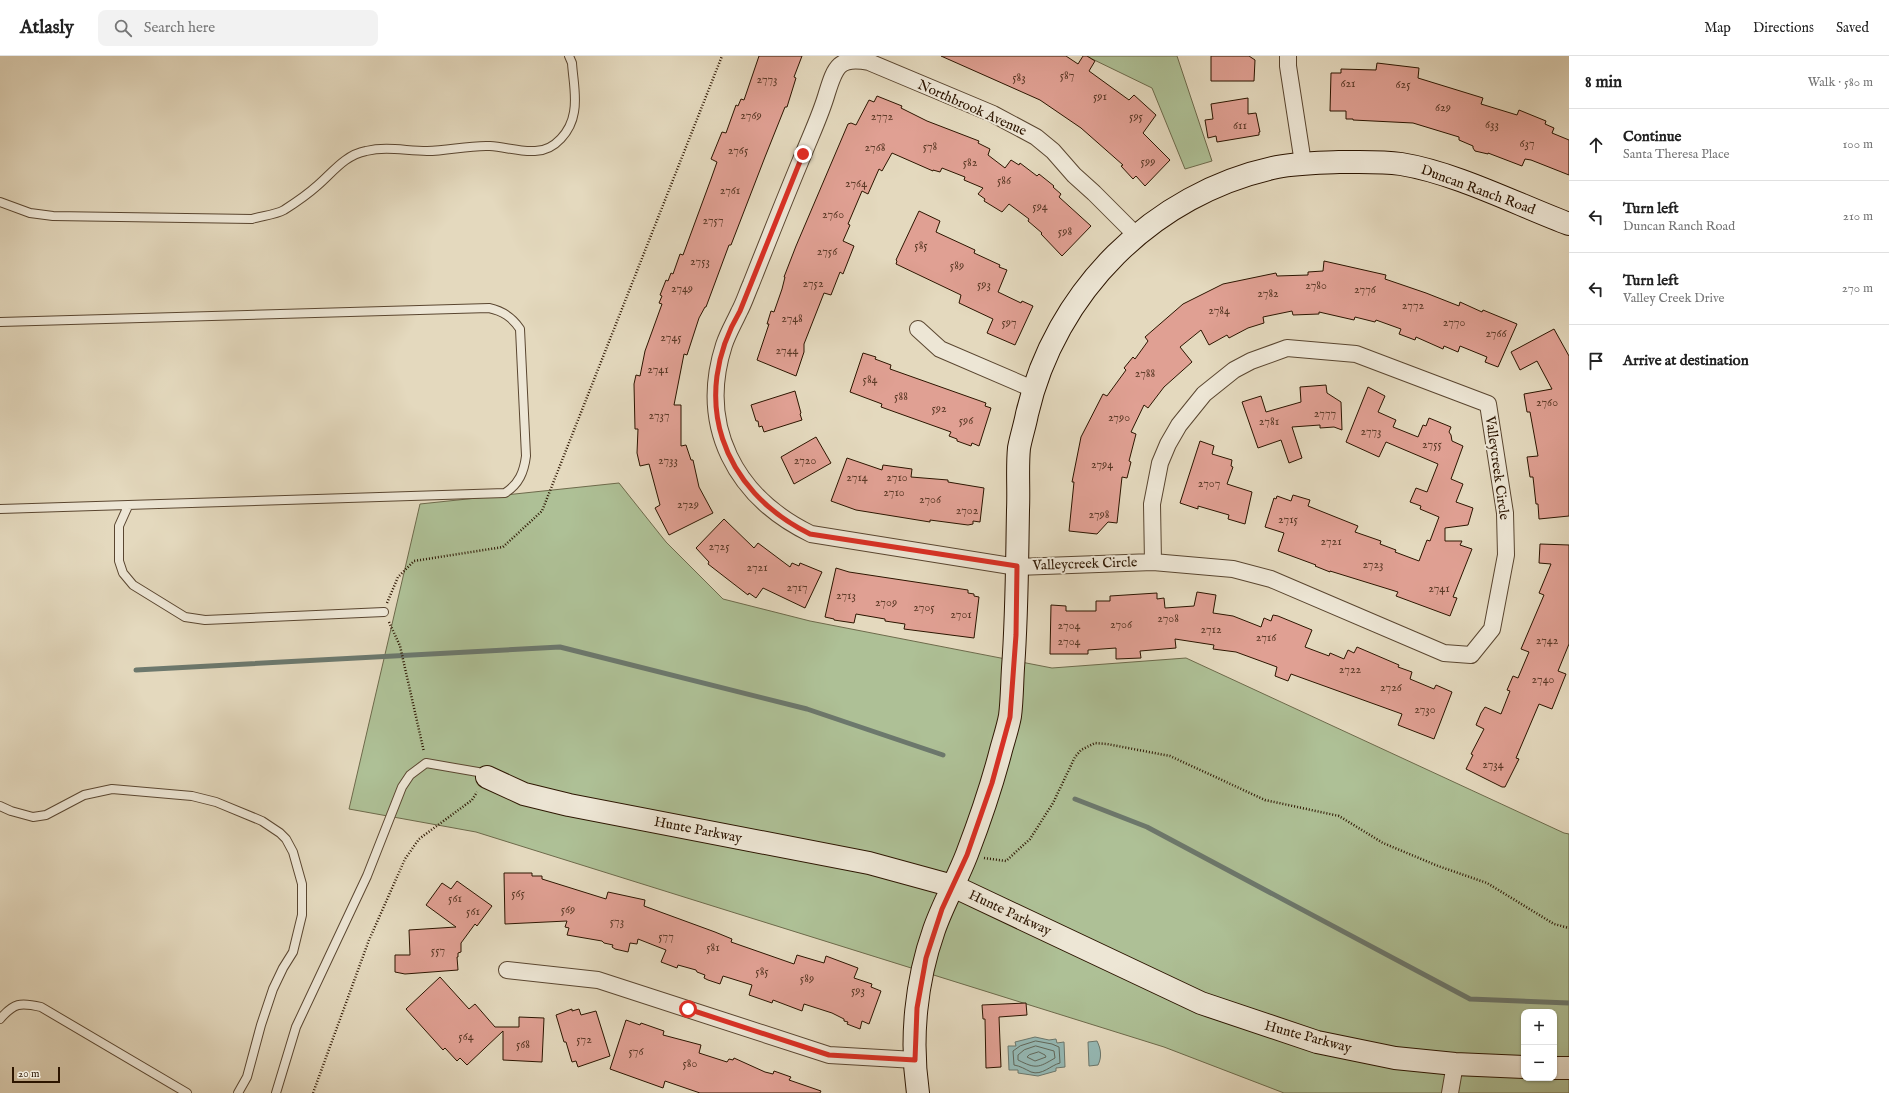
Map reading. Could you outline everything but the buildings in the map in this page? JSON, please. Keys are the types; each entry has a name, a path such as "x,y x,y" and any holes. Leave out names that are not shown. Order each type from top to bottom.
{"street":[{"path":"1288,56 1288,66 1303,163"},
{"name":"Northbrook Avenue","path":"852,59 869,62 993,114 1036,137 1053,151 1074,175 1136,236"},
{"name":"Valleycreek Circle","path":"852,59 834,71 826,97 809,140 740,311 731,327 724,345 716,379 715,396 723,440 736,470 754,493 767,506 784,519 810,534 1017,566 1153,562 1233,569 1271,579 1444,653 1471,654 1492,629 1506,556 1505,513 1488,404 1356,354 1287,348 1251,361 1234,370 1204,394 1181,422 1168,444 1160,463 1152,504 1153,562"},
{"name":"Duncan Ranch Road","path":"918,1093 915,1060 917,1008 926,958 942,909 967,855 992,783 1010,717 1016,635 1020,447 1033,389 1053,340 1073,305 1098,273 1136,236 1176,207 1223,184 1278,167 1303,163 1354,162 1399,164 1436,172 1569,224"},
{"path":"918,329 940,349 1033,389"},
{"name":"Hunte Parkway","path":"487,777 524,794 569,805 869,863 953,886 1202,1003 1317,1042 1395,1058 1455,1064 1521,1067"},
{"path":"507,970 598,980 829,1055 915,1060"},
{"path":"1450,1093 1455,1064"},
{"path":"1557,1068 1569,1068"}],"lane":[{"path":"0,202 30,213 53,216 252,219 282,211 317,186 344,161 357,154 367,151 389,148 427,151 467,146 492,146 535,152 545,150 554,146 561,139 571,123 575,111 572,63 569,56"},
{"path":"0,322 489,308 507,315 515,321 520,329 526,456 524,470 519,480 514,488 505,493 0,509"},
{"path":"128,506 119,526 119,561 123,573 133,585 185,617 205,620 384,612"},
{"path":"276,1093 296,1026 366,876 402,787 410,775 426,763 470,770 487,777"},
{"path":"0,806 33,817 46,815 84,795 112,789 192,796 216,802 262,821 280,832 286,839 293,852 302,884 302,915 292,952 282,968 273,990 261,1025 247,1077 238,1093"},
{"path":"0,1019 10,1008 24,1003 41,1007 187,1093"}],"path":[{"path":"426,763 400,646 384,612 398,577 414,561 503,547 542,511 722,56"},
{"path":"967,855 1006,862 1030,839 1053,803 1078,753 1095,743 1107,744 1170,756 1265,800 1339,816 1383,843 1438,866 1487,883 1554,924 1569,928"},
{"path":"313,1093 369,940 405,859 419,839 472,800 487,777"}],"green space":[{"path":"1086,56 1177,56 1212,161 1185,169 1152,88"},
{"path":"619,483 666,542 723,599 810,621 1052,668 1186,658 1569,834 1569,1093 1284,1093 1164,1047 476,832 349,809 420,504"}],"water":[{"path":"1035,1037 1049,1040 1056,1039 1057,1043 1064,1042 1065,1067 1056,1068 1056,1071 1038,1076 1018,1073 1018,1070 1009,1070 1008,1046 1016,1046 1015,1042"},
{"path":"1097,1041 1100,1059 1098,1065 1089,1066 1088,1042"}],"waterway":[{"path":"136,670 560,647 807,709 943,755"},
{"path":"1075,799 1147,827 1470,999 1569,1003"}],"route":[{"path":"688,1009 829,1055 915,1060 917,1008 920,983 926,958 942,909 967,855 992,783 1010,717 1016,635 1017,566 916,552 880,544 810,534 784,519 767,506 754,493 736,470 723,440 716,409 715,396 716,379 724,345 731,327 740,311 803,154"}]}
